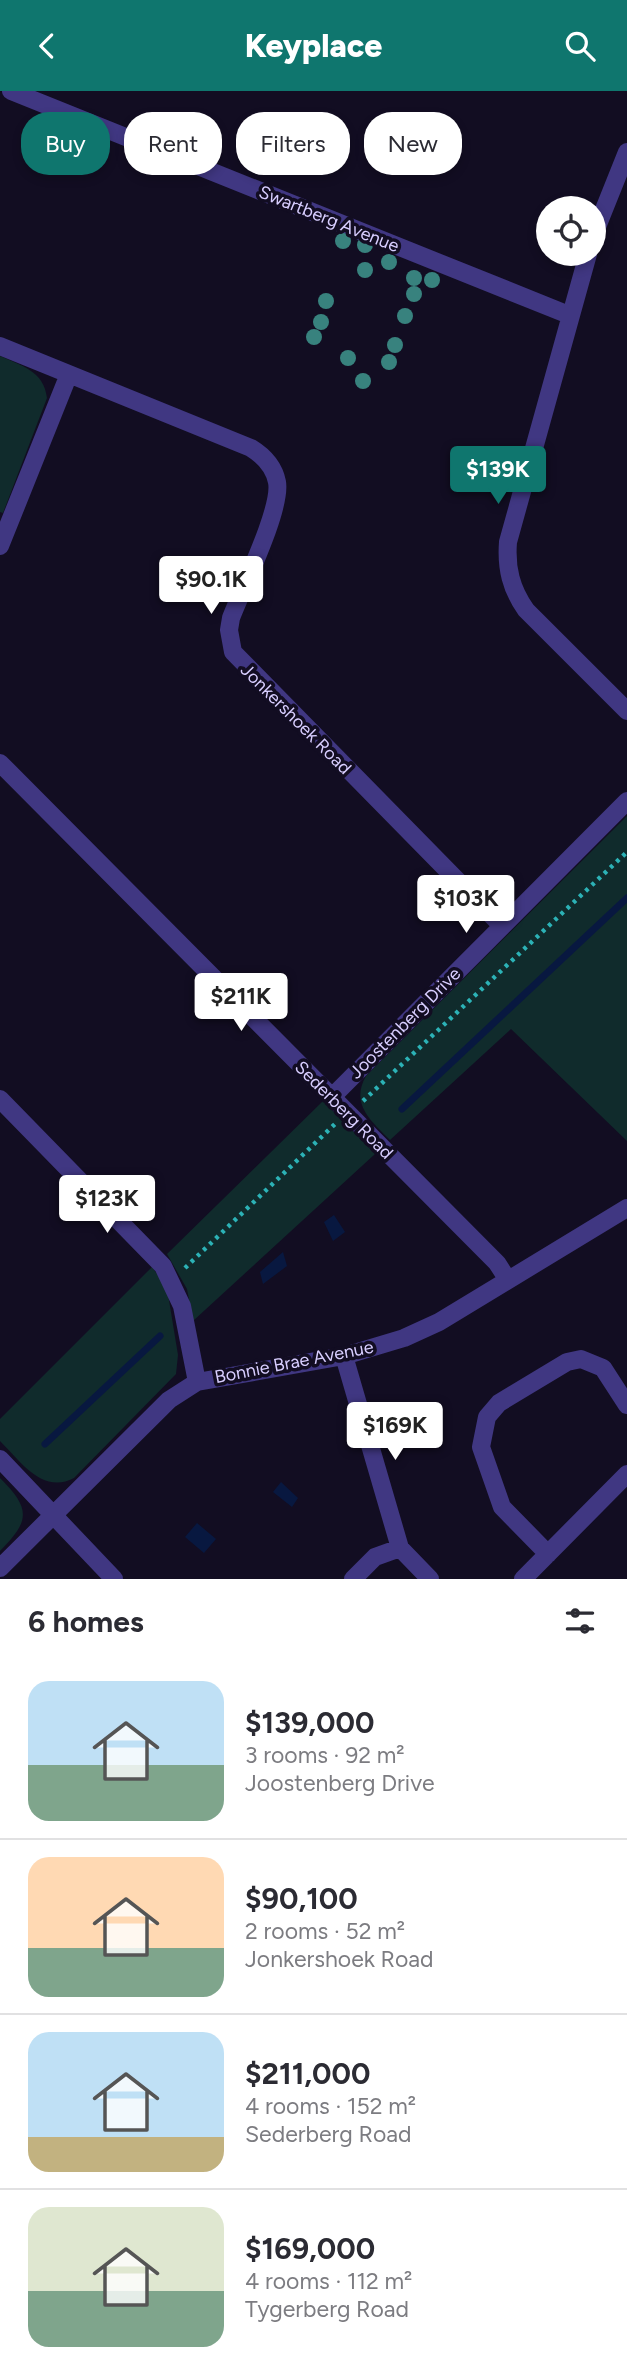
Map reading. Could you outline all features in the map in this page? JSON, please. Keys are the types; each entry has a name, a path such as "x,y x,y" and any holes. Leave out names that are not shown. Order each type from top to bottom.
{"street":[{"name":"Swartberg Avenue","path":"11,91 569,315"},
{"path":"606,204 627,152"},
{"path":"584,266 508,542 508,567 514,590 526,610 627,711"},
{"name":"Jonkershoek Road","path":"0,347 251,448 268,462 277,482 276,505 231,618 229,630 233,652 502,926"},
{"path":"0,546 69,374"},
{"name":"Sederberg Road","path":"0,763 497,1263 508,1280"},
{"name":"Joostenberg Drive","path":"331,1097 627,801"},
{"path":"0,1099 153,1254 172,1281 182,1306 197,1382"},
{"name":"Bonnie Brae Avenue","path":"0,1569 169,1400 197,1382 344,1356 404,1338 439,1322 627,1208"},
{"path":"344,1356 400,1548 430,1579"},
{"path":"548,1554 502,1507 481,1447 487,1417 499,1403 567,1362 581,1359 603,1368 627,1405"},
{"path":"0,1459 114,1579"},
{"path":"523,1579 627,1474"},
{"path":"353,1579 375,1557 400,1548"}],"path":[{"path":"172,1281 627,852"}],"green space":[{"path":"0,356 37,375 47,398 3,513 0,512"},
{"path":"627,816 627,1141 511,1029 390,1140 370,1119 362,1104 360,1095 366,1076"},
{"path":"323,1101 375,1154 193,1321 187,1289 167,1254"},
{"path":"152,1267 167,1288 178,1355 176,1374 74,1478 63,1482 42,1479 24,1466 0,1441 0,1419"},
{"path":"0,1478 17,1498 23,1514 17,1531 0,1551"}],"water":[{"path":"334,1215 345,1232 333,1241 324,1222"},
{"path":"283,1252 287,1266 263,1284 260,1272"},
{"path":"281,1482 298,1498 292,1507 273,1492"},
{"path":"197,1523 216,1539 204,1553 185,1537"}],"waterway":[{"path":"402,1109 627,898"},
{"path":"45,1444 160,1336"}]}
